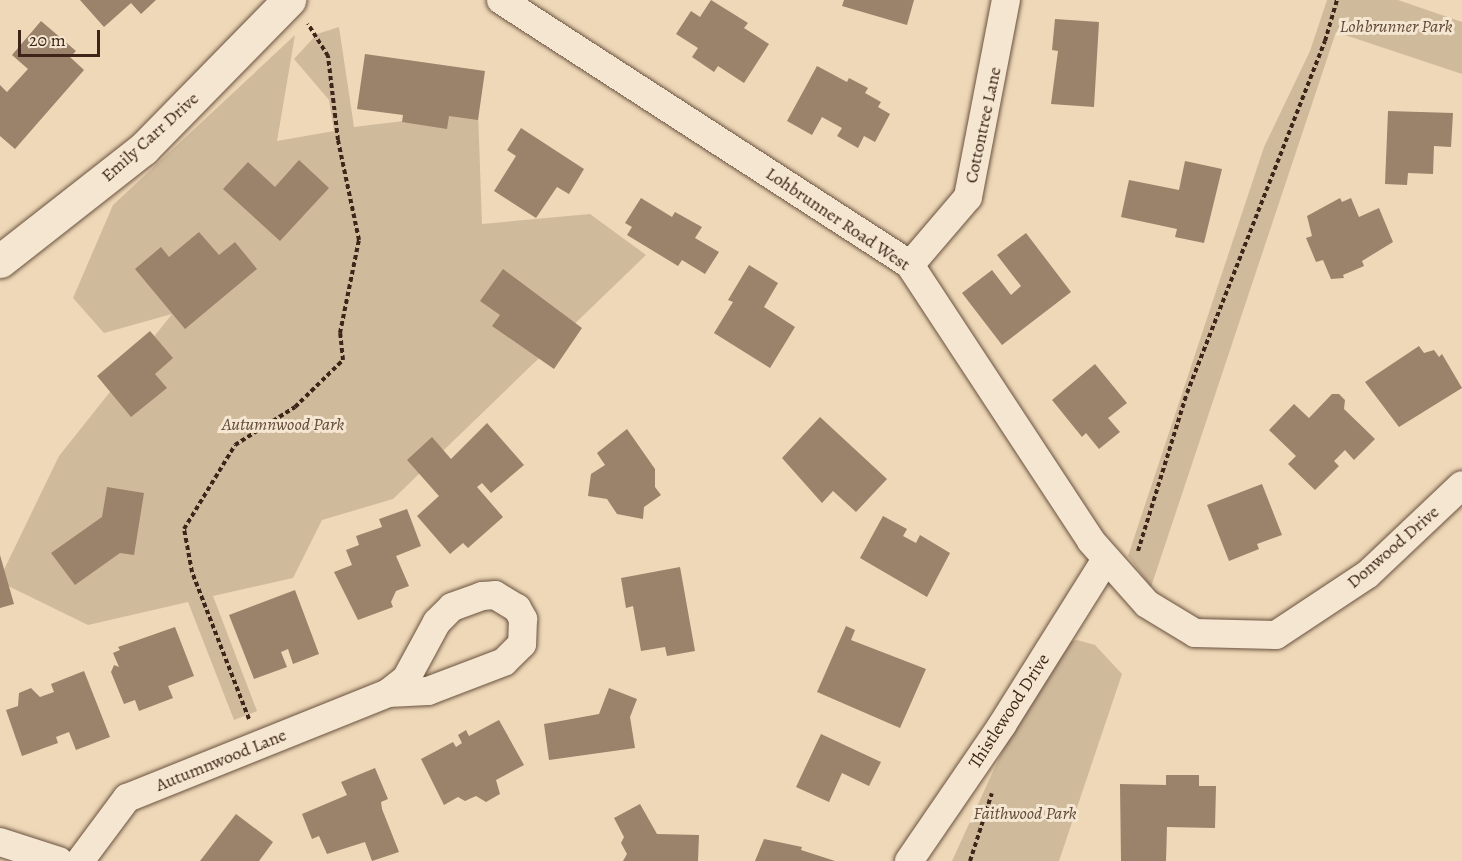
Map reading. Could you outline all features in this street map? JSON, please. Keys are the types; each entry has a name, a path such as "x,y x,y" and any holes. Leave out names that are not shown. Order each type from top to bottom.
{"street":[{"name":"Lohbrunner Road West","path":"501,0 910,265 1106,559"},
{"name":"Cottontree Lane","path":"910,265 968,197 1006,0"},
{"name":"Emily Carr Drive","path":"0,261 143,149 297,9"},
{"name":"Donwood Drive","path":"1106,559 1146,604 1195,633 1276,635 1368,574 1462,485"},
{"name":"Thistlewood Drive","path":"909,861 1002,725 1106,559"},
{"name":"Autumnwood Lane","path":"80,861 127,798 388,693 406,679 437,622 452,607 482,596 495,595 517,608 523,619 522,644 504,662 428,691 388,693"},
{"path":"0,842 59,861"}],"path":[{"path":"1128,583 1186,393 1325,41 1336,0"},
{"path":"259,744 192,572 184,529 235,445 295,407 343,360 340,333 359,240 338,140 328,56 297,9"},
{"path":"970,861 994,785"}],"green space":[{"name":"Lohbrunner Park","path":"1327,0 1398,0 1462,22 1462,74 1336,32 1151,587 1128,556 1264,147 1310,51"},
{"name":"Autumnwood Park","path":"339,27 354,127 478,112 482,224 590,214 646,255 393,499 322,520 293,578 213,596 257,711 234,720 188,602 88,625 0,582 0,578 59,456 172,314 104,333 73,298 113,205 295,35 277,141 334,131 329,100 294,59 317,34"},
{"name":"Faithwood Park","path":"1077,640 1095,645 1122,674 1059,861 952,861 1046,656 1061,644"}],"building":[{"path":"80,0 156,0 141,14 131,3 104,27"},
{"path":"711,0 748,23 744,28 769,44 744,83 718,66 714,72 692,57 698,48 676,34 691,11 700,17"},
{"path":"844,0 914,0 907,25 842,6"},
{"path":"1055,19 1099,22 1094,107 1051,104 1058,51 1052,50"},
{"path":"41,21 76,51 70,57 84,70 15,149 0,136 0,85 7,92 28,69 12,55"},
{"path":"365,54 485,71 478,120 449,116 447,129 402,122 403,115 357,109"},
{"path":"817,66 847,82 849,78 868,88 865,93 881,102 878,107 890,114 875,142 864,136 858,148 837,136 842,128 822,117 812,135 787,121"},
{"path":"1388,111 1453,113 1451,147 1434,146 1433,174 1408,173 1407,185 1385,184"},
{"path":"521,128 584,169 569,194 557,187 536,218 494,191 516,156 507,150"},
{"path":"299,160 329,188 280,241 223,189 248,162 275,187"},
{"path":"1185,161 1222,169 1204,243 1175,237 1177,229 1121,217 1129,180 1179,190"},
{"path":"641,198 672,217 675,212 702,227 695,238 719,252 705,274 682,260 678,266 627,235 632,227 625,223"},
{"path":"1340,198 1342,202 1351,198 1359,217 1379,208 1393,242 1362,261 1364,266 1343,275 1344,278 1331,279 1323,260 1316,262 1306,238 1312,236 1307,216"},
{"path":"199,232 219,255 235,242 257,269 185,329 135,269 161,247 169,257"},
{"path":"1026,233 1071,292 1002,345 962,293 992,270 1011,295 1021,286 997,255"},
{"path":"749,265 778,283 764,307 795,327 770,368 714,333 733,302 728,300"},
{"path":"503,269 582,328 554,369 492,326 500,315 480,301"},
{"path":"150,331 173,358 155,374 167,388 131,417 97,376"},
{"path":"1419,346 1424,353 1434,350 1439,357 1442,354 1462,388 1399,427 1365,382"},
{"path":"1095,364 1127,403 1108,418 1120,432 1099,449 1086,433 1082,437 1052,400"},
{"path":"1332,394 1339,394 1345,400 1344,409 1375,439 1354,460 1345,450 1334,461 1339,466 1315,490 1288,464 1296,456 1269,430 1294,404 1309,418"},
{"path":"820,417 887,479 856,512 833,491 822,503 782,458"},
{"path":"487,423 524,465 491,493 482,483 477,487 503,517 468,548 463,543 450,554 417,516 439,496 407,460 432,437 451,459"},
{"path":"627,429 655,469 655,487 661,495 644,507 643,519 617,514 607,499 588,496 591,474 605,465 597,453"},
{"path":"1262,484 1282,535 1257,544 1259,549 1229,561 1207,505"},
{"path":"107,487 144,493 134,555 120,553 75,585 51,553 102,517"},
{"path":"407,509 421,546 396,556 409,586 396,591 391,602 393,607 358,620 334,572 352,565 346,550 359,545 356,536 382,527 379,519"},
{"path":"883,516 907,529 903,536 916,543 920,535 950,553 927,597 860,558"},
{"path":"0,555 14,604 0,608"},
{"path":"680,567 695,651 667,656 665,647 641,651 633,606 626,608 621,578"},
{"path":"295,590 319,654 293,664 288,649 281,652 287,667 254,679 229,615"},
{"path":"846,626 855,630 851,640 926,669 900,728 817,692"},
{"path":"175,627 194,676 168,686 173,698 139,711 135,700 124,704 111,672 114,665 119,667 113,653 120,650 118,647"},
{"path":"84,671 110,737 76,750 69,732 56,737 58,743 22,756 6,710 18,706 19,693 31,688 40,697 54,692 51,684"},
{"path":"609,688 637,699 630,717 635,748 549,760 544,724 599,714"},
{"path":"499,720 524,765 496,780 500,794 486,802 476,796 465,801 458,797 444,805 421,759 453,742 456,747 462,743 458,735 466,730 469,736"},
{"path":"821,734 881,762 869,786 842,773 829,802 796,787"},
{"path":"375,768 388,799 381,802 382,809 399,852 372,861 365,842 327,854 319,836 312,839 302,814 347,795 341,782"},
{"path":"1166,775 1199,775 1199,786 1216,786 1215,828 1167,827 1166,861 1121,861 1120,784 1166,785"},
{"path":"640,804 657,834 699,835 698,861 623,861 627,854 621,843 624,837 614,818"},
{"path":"236,814 273,842 259,861 200,861"},
{"path":"764,839 802,847 801,850 835,861 755,861"}]}
